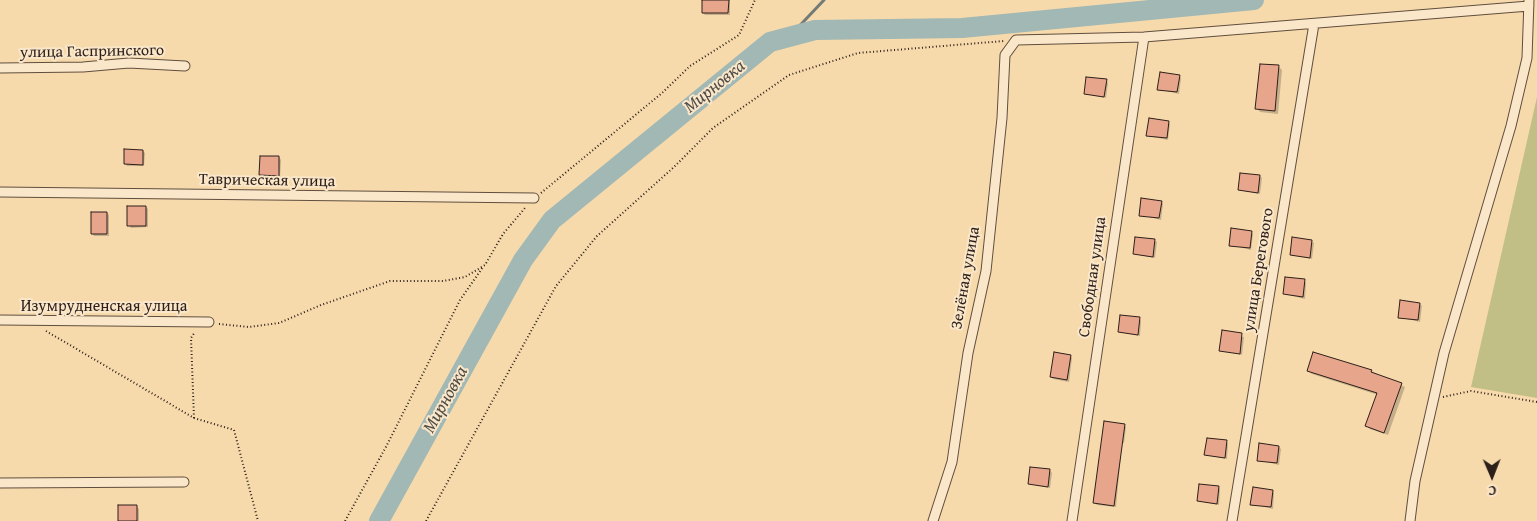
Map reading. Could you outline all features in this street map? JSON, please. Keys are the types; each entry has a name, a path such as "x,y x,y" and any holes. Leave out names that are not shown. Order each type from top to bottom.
{"street":[{"path":"1016,40 1144,37 1314,24 1529,3 1527,58 1511,126 1444,353 1415,481 1410,521"},
{"name":"улица Берегового","path":"1232,521 1314,24"},
{"name":"Свободная улица","path":"1072,521 1144,37"},
{"name":"Зелёная улица","path":"933,521 952,462 968,353 986,271 1002,118 1005,56 1016,40"},
{"name":"улица Гаспринского","path":"0,68 83,67 129,63 185,66"},
{"name":"Таврическая улица","path":"0,192 534,198"},
{"name":"Изумрудненская улица","path":"0,320 31,322 209,322"},
{"path":"0,483 184,482"}],"path":[{"path":"345,521 391,437 460,300 485,265 503,234 534,198 662,93 690,66 739,36 756,0"},
{"path":"426,521 556,286 596,236 674,167 713,128 789,75 858,53 1016,40"},
{"path":"194,418 191,338 195,330 209,322 249,327 279,323 321,305 390,281 443,281 465,277 485,265"},
{"path":"31,322 194,418 234,430 258,521"},
{"path":"1434,399 1471,391 1537,402"}],"shaded area":[{"path":"1537,97 1537,398 1471,387"}],"building":[{"path":"702,0 729,0 728,13 702,13"},
{"path":"1260,64 1279,65 1275,111 1255,109"},
{"path":"1160,72 1180,75 1177,92 1157,90"},
{"path":"1086,77 1107,79 1104,97 1084,94"},
{"path":"1149,118 1169,121 1167,138 1146,136"},
{"path":"124,149 143,150 143,165 124,164"},
{"path":"260,156 279,156 279,176 259,175"},
{"path":"1240,173 1260,175 1258,193 1238,190"},
{"path":"1141,198 1162,201 1159,218 1139,216"},
{"path":"127,206 146,206 146,226 127,226"},
{"path":"91,212 107,212 107,234 91,234"},
{"path":"1231,228 1252,231 1250,248 1229,246"},
{"path":"1135,237 1155,239 1153,257 1133,254"},
{"path":"1292,237 1312,240 1310,258 1290,255"},
{"path":"1285,277 1305,279 1303,297 1283,294"},
{"path":"1400,300 1420,303 1418,320 1398,318"},
{"path":"1120,315 1140,317 1138,335 1118,332"},
{"path":"1222,330 1242,333 1240,354 1219,351"},
{"path":"1054,352 1071,355 1067,380 1050,377"},
{"path":"1313,352 1372,370 1371,372 1402,383 1384,433 1365,426 1377,393 1307,371"},
{"path":"1104,421 1125,424 1114,506 1093,503"},
{"path":"1207,438 1227,440 1225,458 1204,455"},
{"path":"1259,443 1279,446 1277,463 1257,461"},
{"path":"1030,467 1050,469 1048,487 1028,484"},
{"path":"1199,484 1219,486 1217,504 1197,501"},
{"path":"1253,487 1273,490 1271,507 1250,505"},
{"path":"118,505 137,505 137,521 118,521"}],"waterway":[{"path":"788,38 824,0"},
{"name":"Мирновка","path":"379,521 523,260 552,220 770,42 815,30 962,28 1254,0"}]}
